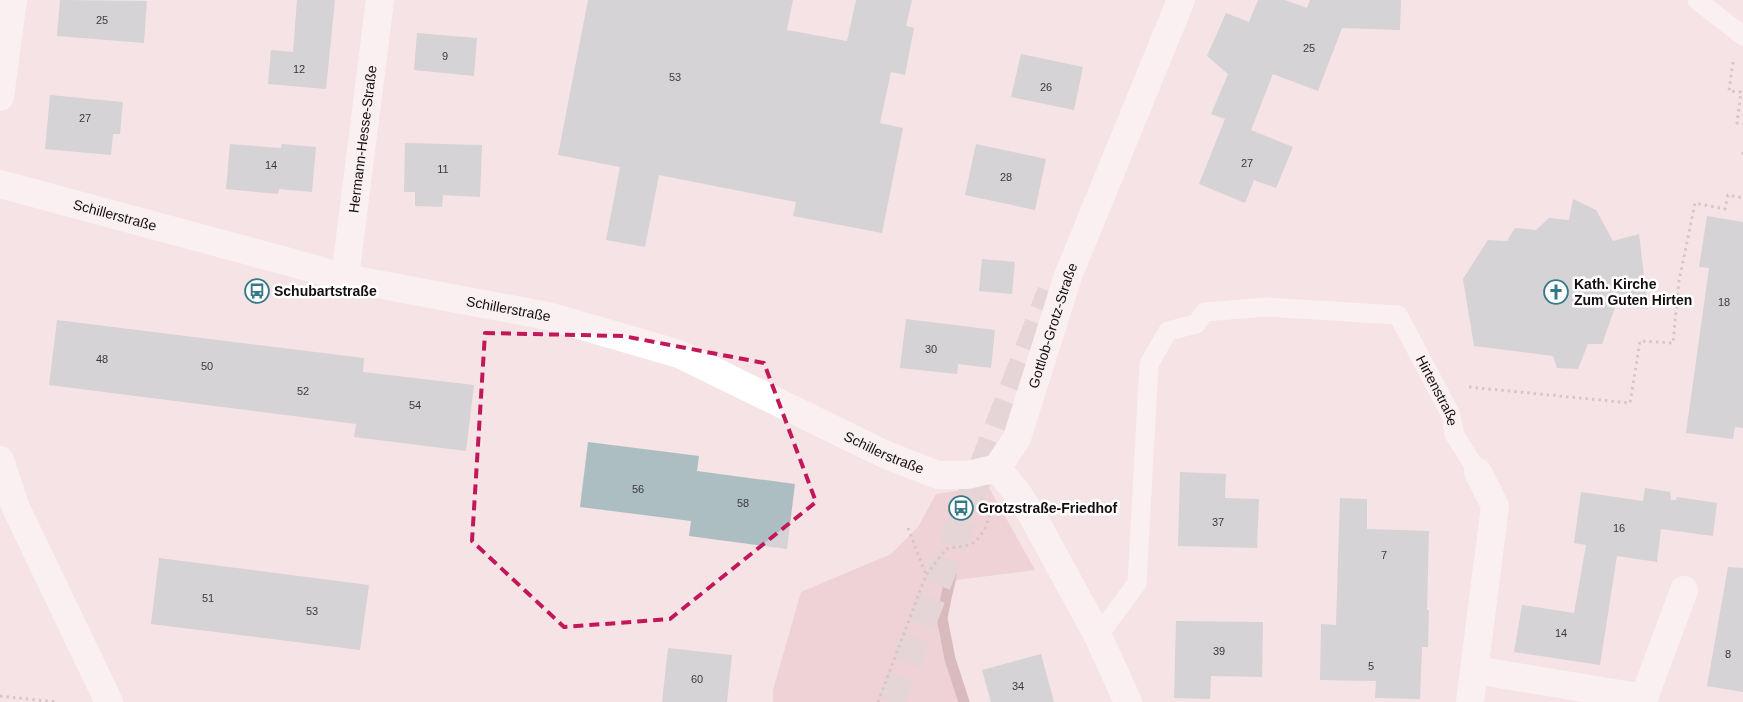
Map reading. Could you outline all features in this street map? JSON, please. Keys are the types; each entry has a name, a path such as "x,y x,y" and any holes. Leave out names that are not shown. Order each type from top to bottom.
{"street":[{"path":"0,97 13,0"},
{"name":"Hermann-Hesse-Straße","path":"345,278 380,0"},
{"name":"Gottlob-Grotz-Straße","path":"997,468 1017,438 1068,276 1181,0"},
{"name":"Schillerstraße","path":"0,184 345,278 548,316 679,354 886,455 938,475 968,475 997,468"},
{"path":"0,460 16,508 109,702"},
{"path":"997,468 1032,515 1098,636 1128,702"},
{"name":"Hirtenstraße","path":"1470,702 1495,506 1478,472"},
{"path":"1475,670 1644,698 1684,590"}],"lane":[{"path":"1697,0 1741,34"},
{"name":"Hirtenstraße","path":"1098,636 1137,583 1149,364 1168,331 1196,324 1205,312 1266,307 1398,315 1451,415 1454,434 1478,472"}],"path":[{"path":"1741,34 1729,91 1741,92 1737,123 1743,124"},
{"path":"1743,152 1743,158"},
{"path":"1435,384 1630,403 1640,341 1673,343 1679,281 1695,203 1725,208 1728,196 1743,198"},
{"path":"878,702 926,575 946,549 971,544 989,522 997,468"},
{"path":"908,528 926,575"},
{"path":"0,696 56,702"}],"highlighted area":[{"path":"485,333 623,336 764,363 816,502 670,619 564,627 472,541"}],"shaded area":[{"path":"988,486 1035,570 957,580 939,634 959,702 773,702 773,690 801,592 891,554 918,527 936,494"}],"building":[{"path":"60,0 147,1 144,43 57,36"},
{"path":"297,0 335,0 326,89 268,84 271,50 293,52"},
{"path":"588,0 793,0 787,30 847,41 856,0 912,0 906,26 914,28 905,75 891,72 880,123 903,128 882,233 793,216 796,202 659,175 645,247 606,240 620,167 558,155"},
{"path":"1258,0 1285,0 1307,8 1310,0 1401,0 1400,30 1342,28 1318,91 1273,74 1251,130 1293,147 1276,188 1254,180 1245,203 1199,184 1225,119 1211,114 1228,74 1207,56 1226,13 1249,22"},
{"path":"417,33 477,38 474,76 414,70"},
{"path":"1021,54 1083,67 1074,110 1011,97"},
{"path":"50,95 123,102 120,134 113,134 111,155 45,149"},
{"path":"405,143 482,145 480,197 443,195 442,207 415,206 415,192 404,192"},
{"path":"230,144 281,148 282,144 316,147 312,192 279,189 278,194 226,189"},
{"path":"976,144 1046,159 1035,210 965,195"},
{"name":"Kath. Kirche Zum Guten Hirten","path":"1573,199 1596,210 1613,241 1639,234 1648,309 1616,305 1602,344 1588,344 1578,369 1557,368 1553,356 1474,346 1463,279 1488,240 1507,241 1515,228 1536,230 1549,218 1569,220"},
{"path":"1707,216 1743,222 1743,428 1735,427 1733,439 1686,433 1709,268 1699,267"},
{"path":"982,259 1015,262 1012,294 979,291"},
{"path":"906,319 995,330 991,368 958,364 957,374 900,368"},
{"path":"57,320 364,358 363,372 474,385 466,451 354,437 356,424 49,385"},
{"path":"588,442 699,456 697,471 795,484 787,549 689,536 691,521 580,507"},
{"path":"1180,472 1226,474 1225,498 1259,499 1257,548 1178,546"},
{"path":"1645,488 1670,492 1671,500 1676,500 1677,497 1717,503 1713,536 1661,529 1657,562 1617,556 1600,665 1514,652 1522,605 1574,613 1586,545 1574,543 1581,492 1643,501"},
{"path":"1340,498 1367,499 1367,529 1429,531 1428,647 1422,647 1420,699 1375,698 1376,681 1320,680 1321,624 1336,625"},
{"path":"159,558 369,585 360,650 151,624"},
{"path":"1728,567 1743,568 1743,692 1707,686"},
{"path":"1176,621 1263,622 1262,677 1211,676 1210,699 1174,698"},
{"path":"668,648 732,655 727,702 662,702"},
{"path":"1041,654 1054,702 991,702 982,670"}],"waterway":[{"path":"951,574 942,618 950,659 964,702"}],"tunnel":[{"path":"891,702 1051,292"}],"place":[{"name":"Schubartstraße","path":"257,291"},
{"name":"Kath. Kirche Zum Guten Hirten","path":"1556,292"},
{"name":"Grotzstraße-Friedhof","path":"961,508"}]}
